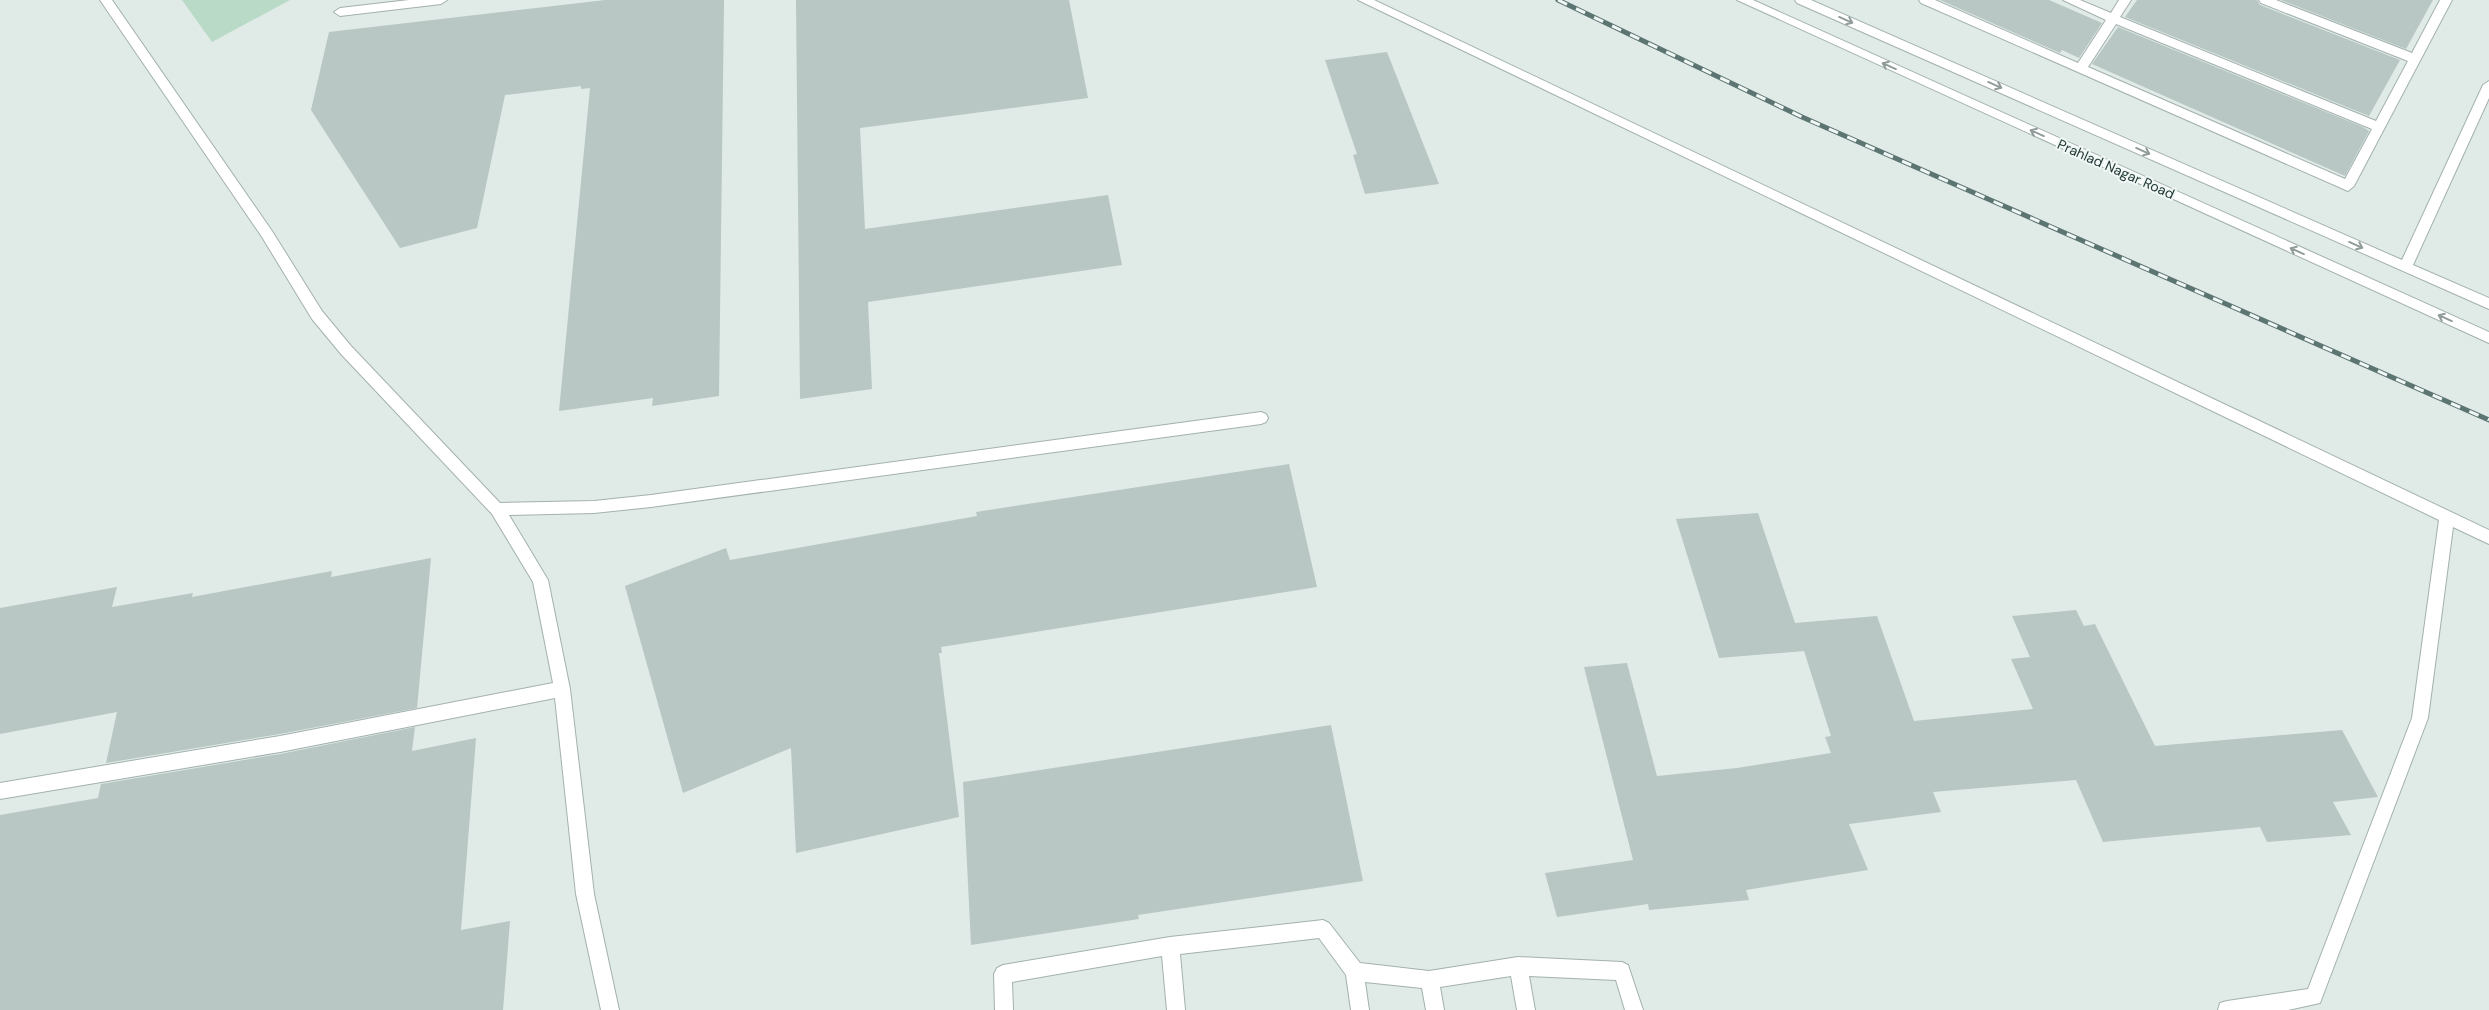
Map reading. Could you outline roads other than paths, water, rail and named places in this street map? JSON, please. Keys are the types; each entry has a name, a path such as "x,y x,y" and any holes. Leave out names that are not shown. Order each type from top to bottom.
{"street":[{"path":"106,0 267,234 317,315 346,350 497,509 540,580 562,689 585,894 610,1010"},
{"path":"340,12 441,0"},
{"path":"1364,0 2489,537"},
{"name":"Prahlad Nagar Road","path":"1743,0 2489,338"},
{"path":"1788,20 1802,0"},
{"name":"Prahlad Nagar Road","path":"1802,0 2489,304"},
{"path":"1925,0 2348,186 2445,0"},
{"path":"2069,0 2379,127"},
{"path":"2081,68 2124,0"},
{"path":"2265,0 2415,59"},
{"path":"2405,267 2489,85"},
{"path":"497,509 594,507 651,501 1260,418"},
{"path":"2227,1010 2314,998 2420,718 2447,517"},
{"path":"0,791 280,744 562,689"},
{"path":"1004,1010 1003,974 1170,946 1323,929 1355,972 1360,1010"},
{"path":"1170,946 1176,1010"},
{"path":"1355,972 1429,980 1518,966 1622,972 1634,1010"},
{"path":"1518,966 1526,1010"},
{"path":"1429,980 1435,1010"}],"railway":[{"path":"1558,0 1802,117 2489,420"}]}
